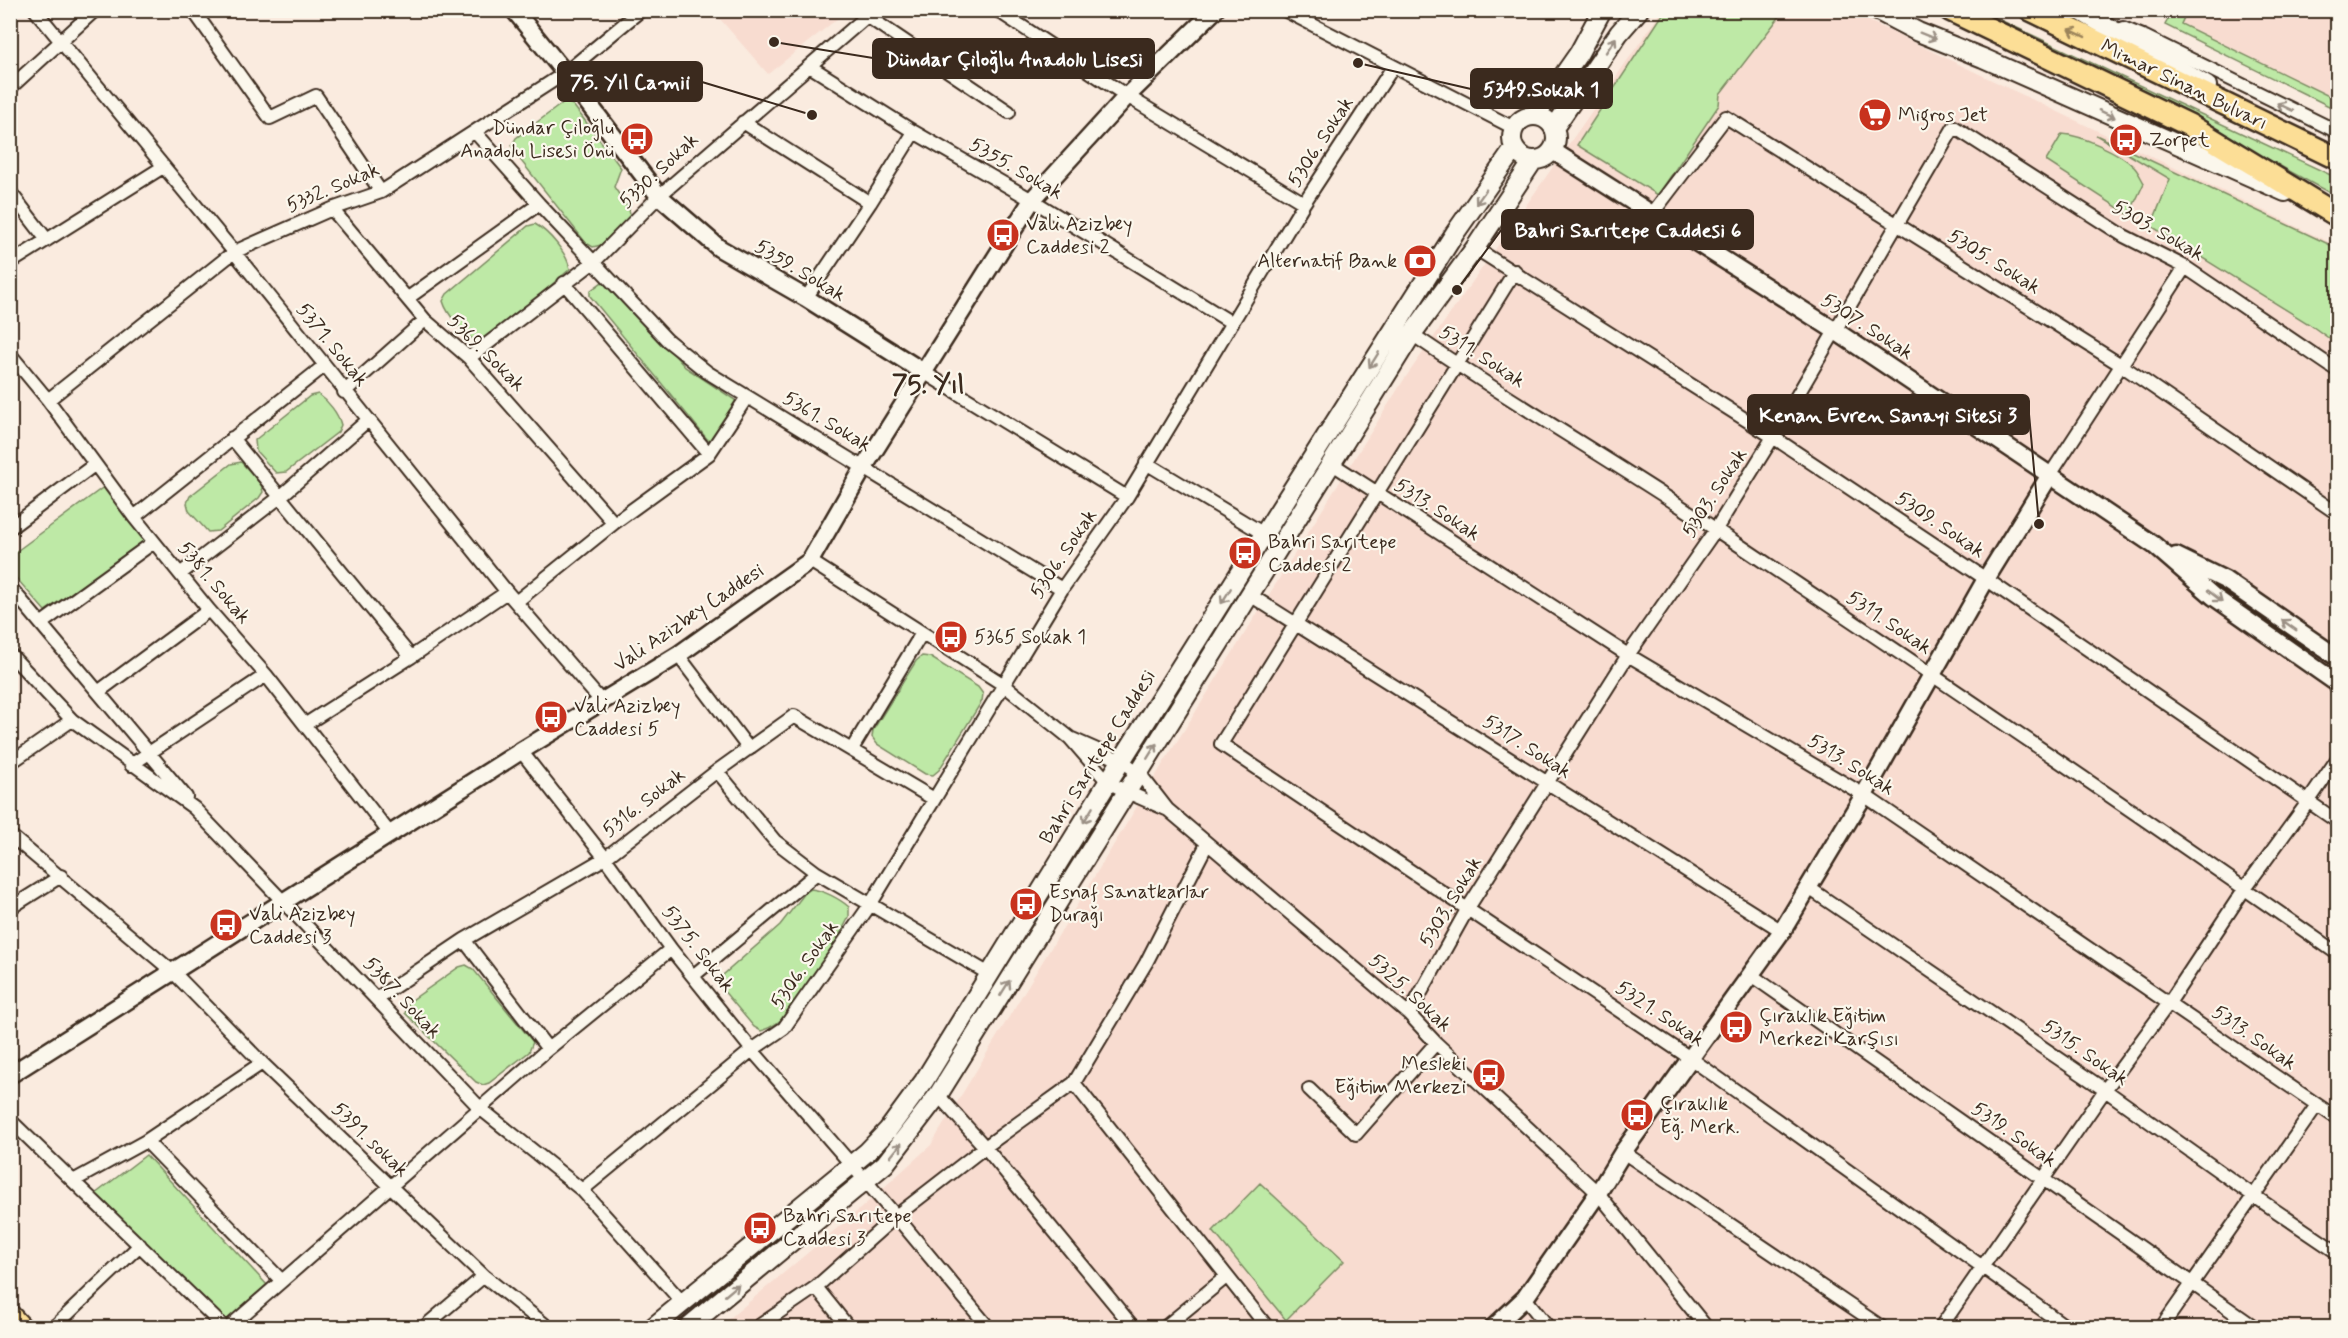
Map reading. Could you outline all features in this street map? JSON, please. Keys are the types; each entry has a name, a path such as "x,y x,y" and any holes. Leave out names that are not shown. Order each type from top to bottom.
{"highway":[{"name":"Mimar Sinan Bulvarı","path":"1950,10 2189,125 2330,213"},
{"name":"Mimar Sinan Bulvarı","path":"2032,11 2337,158"}],"main road":[{"path":"1535,116 1579,53 1602,10"},
{"path":"1554,128 1619,33 1639,10"},
{"path":"1876,10 1918,32 1983,58 2330,213"},
{"path":"2081,11 2196,80 2337,158"},
{"path":"687,1328 706,1321 885,1164 938,1095 1412,334 1475,248 1533,161 1548,156 1553,151 1556,143 1554,128 1549,122 1535,116 1523,119 1514,128 1512,135 1514,149 1519,155 1533,161"},
{"name":"Bahri Sarıtepe Caddesi","path":"652,1328 851,1165 888,1130 924,1081 1264,534 1455,233 1514,149"},
{"path":"10,1315 22,1328"}],"street":[{"name":"5371. Sokak","path":"35,10 234,252 344,392 507,592 601,701"},
{"path":"10,88 95,10"},
{"path":"193,10 270,118 316,96 381,192"},
{"name":"5359. Sokak","path":"514,10 658,196 719,248 806,298 1127,497"},
{"name":"5332. Sokak","path":"48,400 234,252 332,209 381,192 565,73 641,10"},
{"path":"997,10 1127,96 1304,203"},
{"name":"Vali Azizbey Caddesi","path":"10,1075 521,751 678,655 810,561 864,467 1032,200 1127,96 1215,10"},
{"path":"1284,10 1514,128"},
{"path":"2081,11 2145,37 2337,132"},
{"path":"871,14 1009,112"},
{"name":"5330. Sokak","path":"469,358 595,261 658,196 871,14"},
{"name":"5355. Sokak","path":"811,67 914,132 1032,200 1232,323"},
{"name":"5306. Sokak","path":"582,1190 752,1050 784,1028 870,905 1062,590 1127,497 1304,203 1393,67"},
{"name":"5305. Sokak","path":"1653,214 1726,117 2121,365 2337,514"},
{"path":"743,122 870,203"},
{"name":"5303. Sokak","path":"1409,1014 1468,908 1628,655 1716,529 1773,437 1954,127 2124,236 2184,267 2337,371"},
{"name":"5361. Sokak","path":"474,132 667,340 707,372 1062,590"},
{"path":"806,298 870,203 914,132"},
{"name":"5307. Sokak","path":"1553,151 1834,330 2154,545 2214,597 2337,684"},
{"path":"10,263 163,167"},
{"path":"10,192 47,240"},
{"path":"408,298 539,204"},
{"name":"5369. Sokak","path":"332,209 425,320 469,358 614,523"},
{"name":"5309. Sokak","path":"1475,248 1515,271 1773,437 1986,579 2337,822"},
{"path":"1493,1328 1525,1298 1598,1193 1623,1152 1782,931 1864,795 1986,579 2184,267"},
{"path":"1296,622 1515,271"},
{"path":"564,283 709,454"},
{"path":"344,392 425,320"},
{"name":"5311. Sokak","path":"1412,334 1716,529 2245,888 2337,954"},
{"name":"5381. Sokak","path":"10,354 48,400 134,517 306,724 391,835"},
{"path":"134,517 324,366"},
{"path":"516,602 614,523 709,454 747,397"},
{"path":"180,574 280,497 368,420"},
{"path":"232,438 411,657"},
{"path":"1146,463 1264,534"},
{"name":"5313. Sokak","path":"1331,463 1628,655 1864,795 2337,1119"},
{"path":"10,528 94,465"},
{"path":"42,623 154,542"},
{"name":"5307. Sokak","path":"2154,545 2225,580 2337,658"},
{"path":"810,561 1004,685 1070,738 1108,782 1167,809"},
{"path":"10,587 194,807"},
{"path":"306,724 507,592"},
{"name":"5317. Sokak","path":"1250,595 1782,931"},
{"path":"98,692 209,610"},
{"name":"5321. Sokak","path":"1296,622 1221,744 1690,1058 2068,1328"},
{"path":"852,748 922,633"},
{"name":"5387. Sokak","path":"10,654 72,720 131,765 194,807 481,1109 582,1190 682,1302"},
{"path":"678,655 749,748"},
{"path":"131,765 266,675"},
{"name":"5316. Sokak","path":"376,999 464,940 605,858 717,771 794,716 852,748 934,799"},
{"path":"10,763 72,720"},
{"path":"1070,738 1122,761 1139,772 1167,809"},
{"name":"5375. Sokak","path":"521,751 605,858 671,949 752,1050 896,1216 989,1328"},
{"path":"1940,1328 2105,1090 2169,1003 2245,888 2337,758"},
{"path":"717,771 775,841 817,873 991,975"},
{"name":"5325. Sokak","path":"1167,809 1409,1014 1436,1043 1598,1193 1707,1328"},
{"name":"5391. sokak","path":"10,835 173,972 262,1063 484,1276 549,1328"},
{"path":"756,1328 816,1287 896,1216 985,1147 1074,1083 1146,963 1207,843"},
{"path":"693,976 817,873"},
{"path":"10,908 61,876"},
{"name":"5315. Sokak","path":"1809,888 2105,1090 2337,1253"},
{"path":"464,940 548,1049"},
{"path":"10,1120 227,1328 548,1049 671,949"},
{"name":"5319. Sokak","path":"1751,975 2256,1328"},
{"path":"1309,1089 1356,1134 1436,1043"},
{"path":"75,1180 146,1141 262,1063"},
{"path":"1074,1083 1268,1328"},
{"path":"938,1095 985,1147 1134,1328"},
{"path":"2161,1328 2317,1105"},
{"path":"146,1141 281,1280"},
{"path":"1623,1152 1883,1328"},
{"path":"53,1328 140,1245"},
{"path":"423,1328 484,1276"},
{"path":"1164,1328 1226,1277"},
{"path":"816,1287 849,1328"},
{"path":"1525,1298 1549,1328"}],"shaded area":[{"path":"713,11 847,11 768,74"},
{"path":"1662,11 1848,11 2337,246 2337,1327 718,1328 860,1209 931,1145 1161,767 1403,381"},
{"path":"2173,11 2337,11 2337,110 2165,25"}],"green space":[{"path":"2173,10 2187,11 2181,24 2337,100 2337,110 2165,25"},
{"path":"1665,11 1784,11 1720,94 1719,105 1658,195 1577,145"},
{"path":"1957,11 1981,11 2337,178 2337,197 2273,162"},
{"path":"564,102 573,105 621,168 614,187 629,209 631,219 601,245 593,247 586,243 514,152 512,145 516,138"},
{"path":"2062,134 2100,146 2120,156 2135,169 2144,183 2129,215 2046,161"},
{"path":"2096,135 2337,248 2337,344 2309,324 2151,226 2170,179"},
{"path":"535,224 557,244 570,269 486,341 478,343 457,324 443,301 447,294 528,226"},
{"path":"605,280 611,283 685,367 738,402 712,441 707,439 590,296 590,291"},
{"path":"318,394 338,416 341,425 338,432 286,472 276,473 256,451 255,440 310,396"},
{"path":"241,462 261,484 263,492 259,498 218,531 208,532 189,511 187,503 190,496 231,464"},
{"path":"105,486 149,539 45,611 11,572 10,556"},
{"path":"922,656 930,657 978,687 983,694 982,701 939,770 933,775 925,774 877,744 872,737 873,730 916,661"},
{"path":"811,889 826,893 845,904 849,907 849,917 813,983 801,999 789,1013 761,1031 754,1027 722,989 720,981 723,975 780,925 805,893"},
{"path":"466,965 473,969 533,1042 529,1052 489,1083 483,1085 476,1082 405,1013 409,1002 459,967"},
{"path":"146,1155 268,1286 229,1324 95,1194"},
{"path":"1260,1183 1344,1261 1286,1320 1213,1231"}],"place":[{"name":"Dündar Çiloğlu Anadolu Lisesi","path":"774,42"},
{"name":"5349.Sokak 1","path":"1358,63"},
{"name":"75. Yıl Camii","path":"812,115"},
{"name":"Migros Jet","path":"1875,115"},
{"name":"Dündar Çiloğlu Anadolu Lisesi Önü","path":"637,139"},
{"name":"Zorpet","path":"2126,140"},
{"name":"Vali Azizbey Caddesi 2","path":"1003,235"},
{"name":"Alternatif Bank","path":"1420,261"},
{"name":"Bahri Sarıtepe Caddesi 6","path":"1457,290"},
{"name":"Kenan Evren Sanayi Sitesi 3","path":"2039,524"},
{"name":"Bahri Sarıtepe Caddesi 2","path":"1245,553"},
{"name":"5365 Sokak 1","path":"951,637"},
{"name":"Vali Azizbey Caddesi 5","path":"551,717"},
{"name":"Esnaf Sanatkarlar Durağı","path":"1026,904"},
{"name":"Vali Azizbey Caddesi 3","path":"226,925"},
{"name":"Çıraklık Eğitim Merkezi Karşısı","path":"1736,1027"},
{"name":"Mesleki Eğitim Merkezi","path":"1489,1075"},
{"name":"Çıraklık Eğ. Merk.","path":"1637,1115"},
{"name":"Bahri Sarıtepe Caddesi 3","path":"760,1228"}],"district":[{"name":"75. Yıl","path":"928,386"}]}
